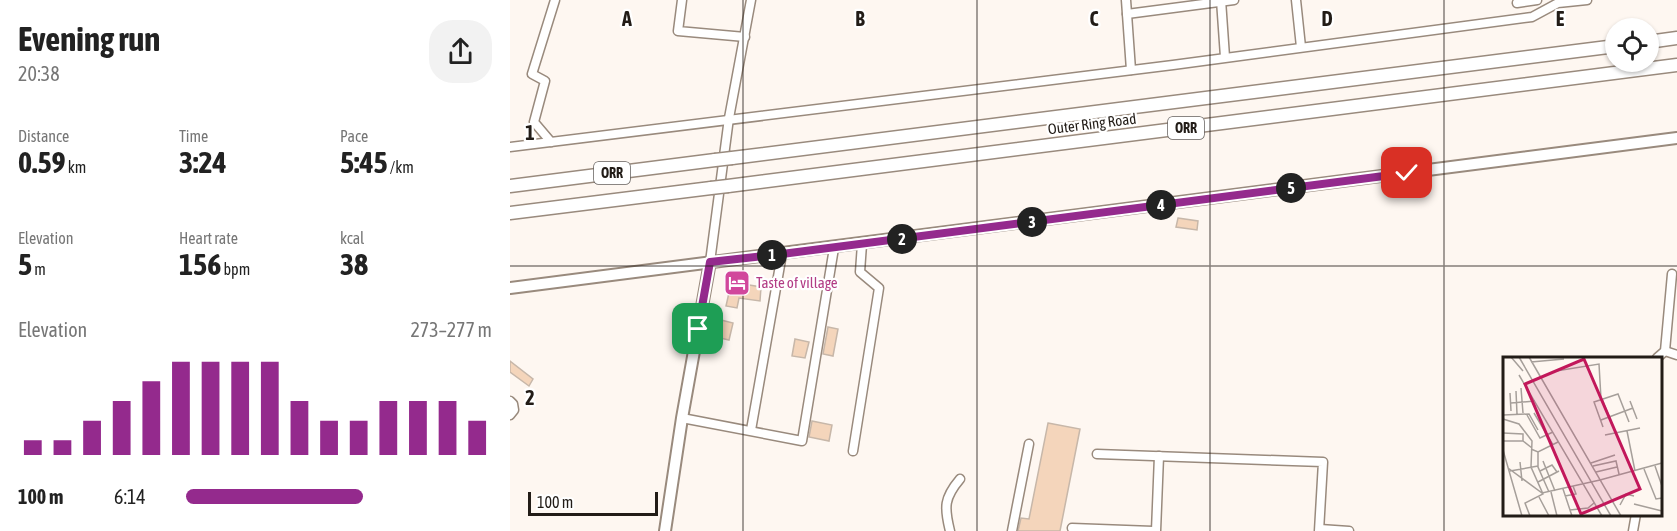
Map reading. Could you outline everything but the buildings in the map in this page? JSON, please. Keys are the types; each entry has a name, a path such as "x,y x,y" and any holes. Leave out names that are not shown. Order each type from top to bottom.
{"highway":[{"path":"1659,40 1677,38"},
{"name":"Outer Ring Road","path":"510,186 1605,47"},
{"name":"Outer Ring Road","path":"510,213 1677,65"}],"main road":[{"path":"510,288 1677,138"},
{"path":"665,531 682,418 710,262"}],"street":[{"path":"551,142 534,122 545,81 532,74 555,0"},
{"path":"682,0 678,32 745,37"},
{"path":"710,262 729,118 751,0"},
{"path":"1126,0 1131,70"},
{"path":"1127,14 1234,0"},
{"path":"1296,0 1301,47"},
{"path":"1513,19 1518,1 1536,0 1533,16"},
{"path":"510,147 729,118 1131,70 1513,19 1533,16 1558,3 1587,0"},
{"path":"1221,1 1225,57"},
{"path":"853,451 879,288 860,272 862,244"},
{"path":"682,418 802,441 834,248"},
{"path":"751,430 782,254"},
{"path":"1659,357 1665,351 1672,274"},
{"path":"1665,351 1677,355"},
{"path":"510,401 514,410 510,415"},
{"path":"1012,531 1029,444"},
{"path":"1097,454 1323,462 1320,530 1349,531"},
{"path":"1072,528 1154,531 1159,456"},
{"path":"950,531 946,502 950,491 960,479"},
{"path":"1633,531 1636,516"}],"place":[{"name":"Taste of village","path":"737,283"}],"route":[{"path":"698,329 710,262 1407,173"}]}
